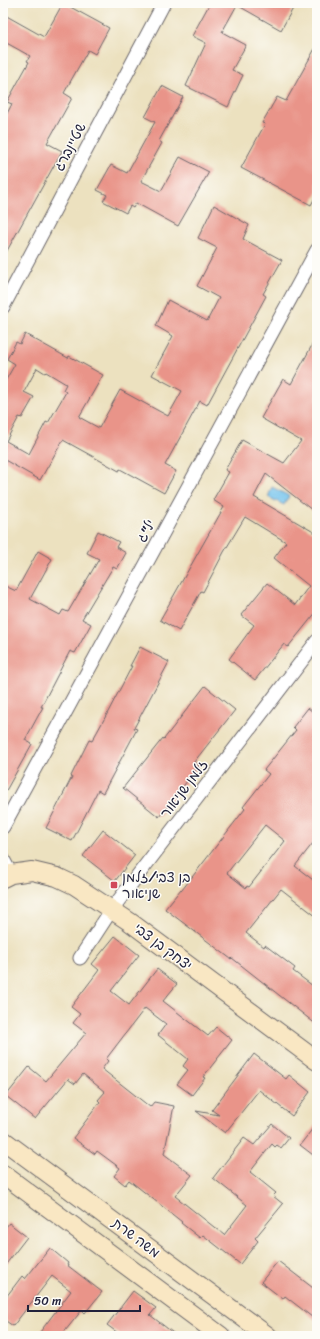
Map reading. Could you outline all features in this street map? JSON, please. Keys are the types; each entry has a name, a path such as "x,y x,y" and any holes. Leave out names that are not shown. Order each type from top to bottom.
{"street":[{"name":"שטיינברג","path":"3,307 164,3"},
{"name":"יל\"ג","path":"3,827 317,250"},
{"name":"זלמן שניאור","path":"80,958 112,909 317,641"},
{"name":"יצחק בן צבי","path":"6,870 32,871 58,877 74,885 112,909 317,1061"},
{"name":"משה שרת","path":"3,1140 268,1336"},
{"name":"משה שרת","path":"3,1174 222,1336"}],"water":[{"path":"272,487 289,496 284,505 268,497"}],"building":[{"path":"63,3 109,28 95,54 88,50 64,93 72,98 47,143 62,151 3,258 3,121 12,104 7,102 29,62 27,61 30,56 3,41 3,14 44,37"},
{"path":"210,3 296,3 281,30 237,5 222,32 246,45 232,70 243,75 228,107 186,86 206,43 192,36"},
{"path":"317,45 317,194 311,205 241,168 265,124 262,123 277,97 286,101"},
{"path":"162,86 183,97 159,141 162,143 141,181 161,191 180,157 209,172 178,226 136,203 133,208 130,206 126,213 103,201 107,195 97,190 111,165 127,173 155,122 145,117"},
{"path":"214,205 249,225 243,239 282,260 263,294 266,296 207,405 200,401 165,465 176,471 164,493 120,469 119,471 63,440 40,480 3,459 3,385 15,364 7,359 16,342 20,344 25,334 68,358 69,356 103,375 79,417 99,428 120,390 168,416 182,391 152,375 173,336 156,326 168,300 207,321 219,298 197,286 217,248 198,238","holes":["37,368 45,373 46,372 66,384 63,390 66,392 48,423 46,422 29,454 6,441 19,417 22,418 34,397 24,392"]},
{"path":"317,336 317,514 266,474 254,497 317,534 317,611 288,647 284,644 255,680 229,659 254,625 241,615 267,583 295,605 309,586 274,558 286,542 245,517 224,552 203,592 201,591 179,631 160,620 224,507 213,500 229,472 225,470 242,440 284,463 301,441 261,418 283,379 291,384"},
{"path":"98,531 119,542 116,547 126,553 117,569 113,567 82,619 91,624 75,653 70,651 41,707 43,707 25,740 32,744 3,796 3,585 16,591 38,551 52,559 30,599 60,615 63,610 68,612 99,559 87,553"},
{"path":"140,647 169,662 134,728 137,729 103,793 98,790 72,841 46,828 89,740 92,741 107,714 132,666 130,666"},
{"path":"205,686 235,710 194,762 199,766 159,817 123,788 163,738 164,739"},
{"path":"308,708 317,715 317,838 295,866 317,883 317,917 281,889 246,933 264,947 265,945 295,968 293,971 317,989 317,1025 232,958 231,959 165,909 181,889 182,890 245,809 243,807 269,774 264,770 296,730 293,727","holes":["265,825 285,841 249,887 247,886 246,888 227,873"]},
{"path":"103,830 135,855 115,881 83,856"},
{"path":"115,936 139,955 111,991 129,1005 157,969 177,984 163,1001 208,1036 216,1027 232,1040 203,1077 205,1078 192,1095 177,1084 188,1070 183,1066 188,1059 158,1035 166,1024 145,1008 106,1059 108,1061 102,1069 150,1107 154,1102 174,1106 164,1154 192,1175 175,1196 224,1235 247,1205 213,1178 244,1138 254,1145 272,1124 289,1138 281,1148 277,1145 275,1147 272,1144 250,1172 276,1193 273,1196 283,1204 255,1238 258,1241 240,1264 203,1235 200,1238 129,1180 125,1185 114,1176 120,1168 97,1151 95,1154 73,1138 100,1102 98,1100 105,1092 83,1074 75,1084 68,1079 35,1119 6,1096 29,1067 46,1081 86,1033 73,1023 80,1014 71,1007 99,970 92,964"},
{"path":"254,1054 286,1079 289,1075 310,1092 292,1116 259,1090 225,1133 196,1111 219,1115 212,1110"},
{"path":"317,1123 317,1158 300,1145"},
{"path":"9,1223 27,1237 3,1268 3,1231"},
{"path":"50,1248 68,1263 67,1265 102,1292 85,1313 82,1310 61,1336 37,1336 71,1291 52,1276 13,1326 3,1319 3,1301 22,1276 25,1279"},
{"path":"278,1261 317,1291 317,1321 285,1296 283,1299 261,1282"},
{"path":"133,1291 156,1308 150,1315 177,1336 122,1336 107,1325"}],"place":[{"name":"בן צבי/זלמן שניאור","path":"114,885"}]}
